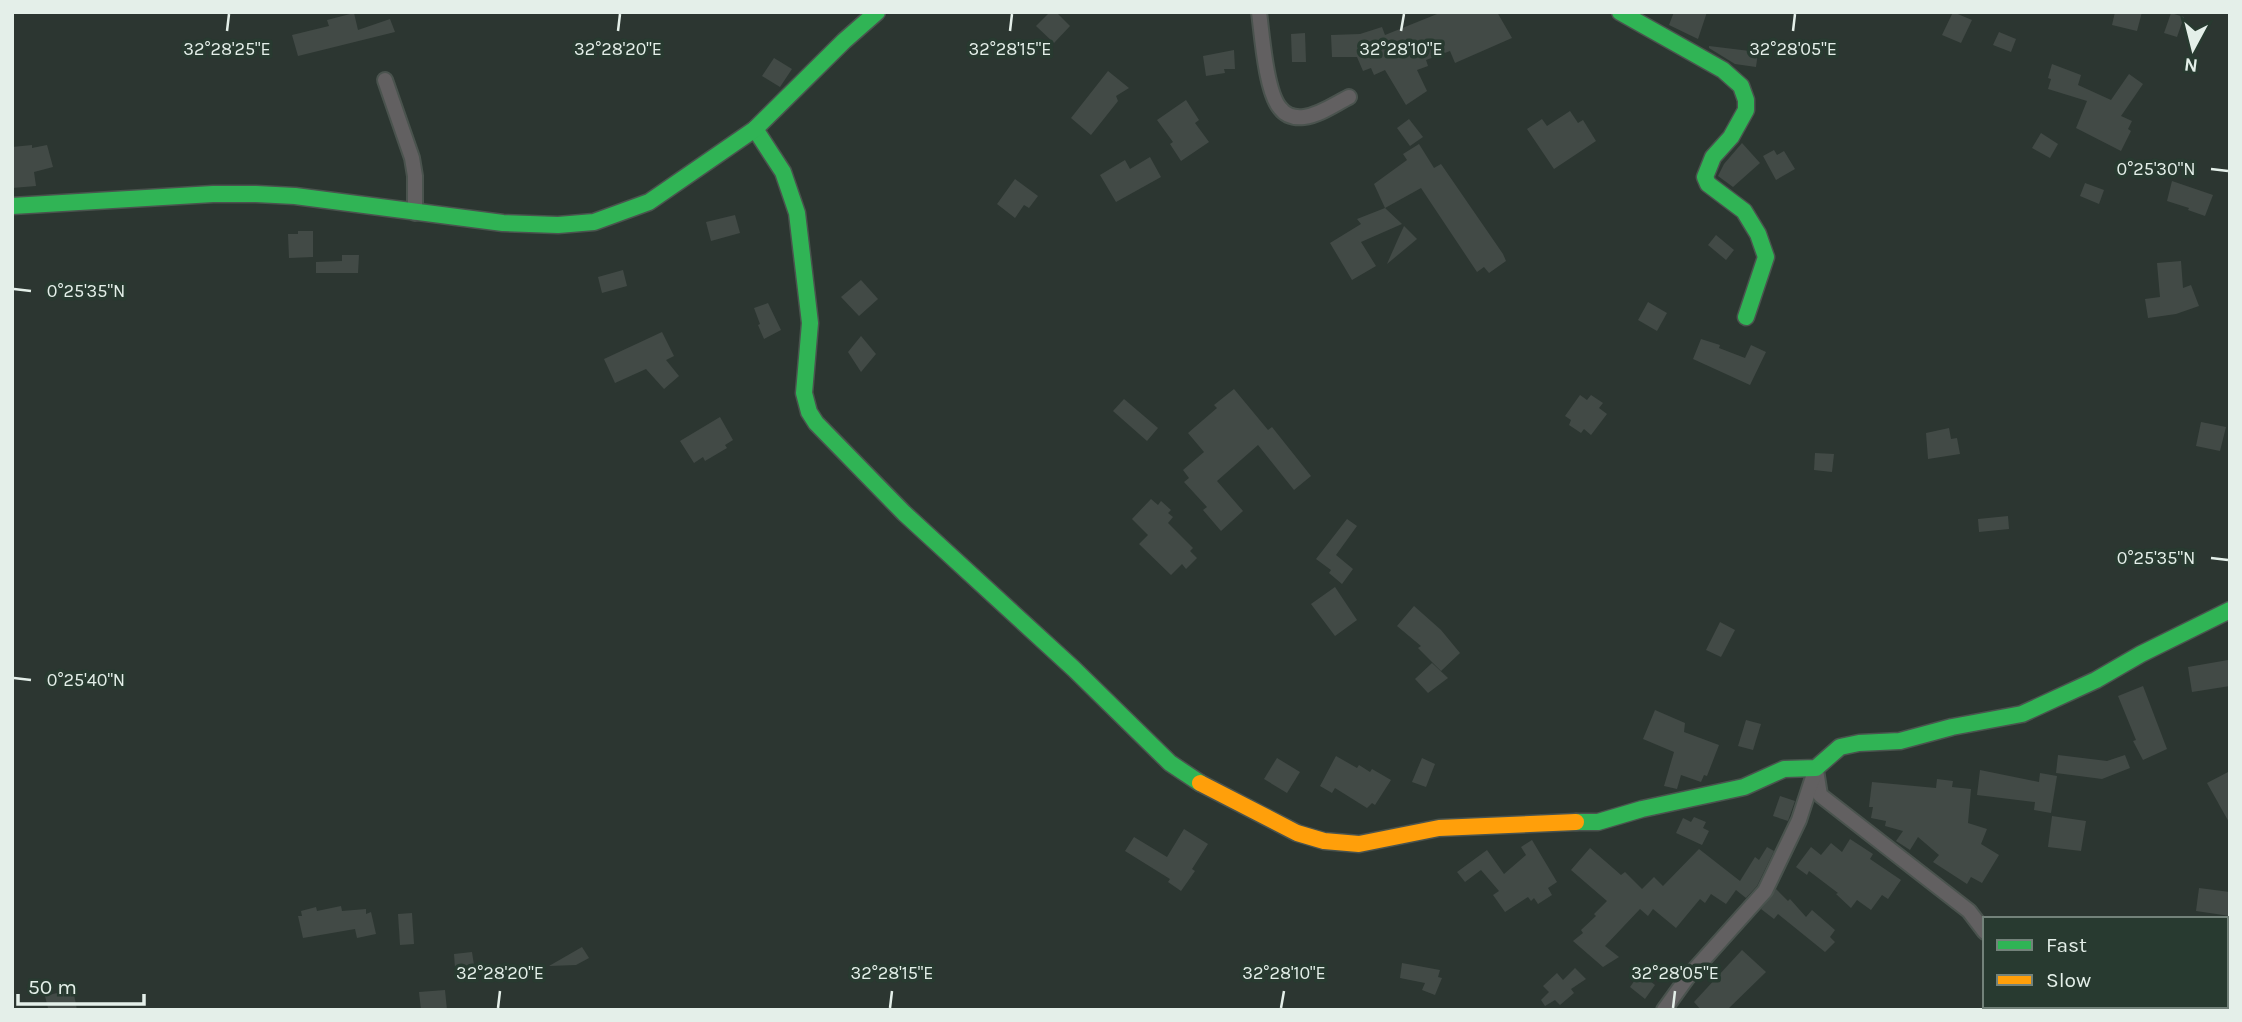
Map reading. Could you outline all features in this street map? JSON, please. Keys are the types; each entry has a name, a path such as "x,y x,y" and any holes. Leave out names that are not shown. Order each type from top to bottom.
{"street":[{"path":"12,206 213,194 256,194 317,198 503,223 558,225 594,222 649,202 755,129 877,12"},
{"path":"1259,12 1272,94 1287,115 1303,117 1318,113 1349,97"},
{"path":"1620,12 1723,70 1741,86 1746,100 1745,110 1731,137 1713,157 1704,177 1708,184 1744,211 1758,234 1766,257 1746,317"},
{"path":"385,80 412,158 415,213"},
{"path":"755,129 783,172 797,213 810,323 804,393 809,412 816,423 922,530 1187,776 1297,833 1324,841 1359,844 1439,828 1598,822 1642,809 1744,787 1784,769 1815,768"},
{"path":"1664,1010 1687,978 1765,891 1799,820 1815,768 1840,747 1900,741 2022,713 2086,685 2230,610"},
{"path":"1815,768 1821,795 1969,911 1983,929"}],"building":[{"path":"1050,12 1056,12 1070,26 1054,43 1036,26"},
{"path":"1442,12 1497,12 1512,38 1455,63 1450,51 1426,60 1428,66 1417,70 1427,91 1406,105 1385,70 1374,75 1371,68 1363,71 1357,57 1332,57 1331,35 1360,34 1382,27 1385,35"},
{"path":"1674,12 1707,12 1698,39 1669,25"},
{"path":"1953,12 1972,20 1961,43 1942,35"},
{"path":"2115,12 2142,12 2137,31 2112,25"},
{"path":"354,13 358,30 390,19 395,32 298,56 292,35 329,26 327,20"},
{"path":"2171,13 2184,17 2177,37 2164,33"},
{"path":"1999,32 2016,39 2011,52 1993,45"},
{"path":"1305,33 1306,62 1292,62 1291,34"},
{"path":"1709,46 1758,52 1756,67 1735,64"},
{"path":"1234,50 1235,69 1224,69 1225,73 1206,76 1203,56"},
{"path":"774,58 792,69 780,87 762,76"},
{"path":"2052,64 2081,75 2078,85 2111,100 2129,74 2143,84 2121,116 2132,121 2128,129 2131,131 2121,151 2076,128 2087,101 2048,89"},
{"path":"1108,71 1129,88 1116,96 1118,101 1091,135 1071,118"},
{"path":"1186,100 1199,120 1195,123 1209,142 1181,161 1170,144 1173,142 1157,120"},
{"path":"1570,111 1578,123 1583,120 1596,141 1554,169 1527,129 1542,119 1547,126"},
{"path":"1409,119 1423,137 1410,146 1397,128"},
{"path":"2041,133 2058,144 2050,158 2032,148"},
{"path":"1742,143 1760,163 1733,187 1718,176 1724,164"},
{"path":"1419,144 1434,168 1441,164 1503,254 1506,261 1489,273 1484,267 1477,272 1421,188 1385,208 1374,184 1407,160 1403,154"},
{"path":"32,145 32,148 47,145 53,167 34,172 36,186 12,188 12,147"},
{"path":"1774,150 1777,155 1784,151 1795,169 1776,180 1763,156"},
{"path":"1150,157 1161,177 1116,202 1100,175 1125,160 1130,169"},
{"path":"1015,179 1038,196 1029,208 1024,205 1015,218 997,204"},
{"path":"2172,181 2213,195 2205,216 2167,201"},
{"path":"2085,183 2104,190 2099,204 2080,196"},
{"path":"1385,208 1402,224 1361,242 1376,266 1352,280 1330,243 1361,224 1357,219"},
{"path":"735,215 740,233 711,241 706,222"},
{"path":"1404,226 1417,239 1387,264 1398,239"},
{"path":"298,231 313,231 313,257 289,258 288,234 298,234"},
{"path":"1716,235 1734,250 1726,260 1708,245"},
{"path":"342,255 359,255 358,273 316,273 316,262 342,261"},
{"path":"2181,261 2183,288 2191,285 2199,306 2176,314 2148,318 2145,299 2160,297 2157,263"},
{"path":"623,270 627,286 602,293 598,277"},
{"path":"861,280 878,299 859,316 841,297"},
{"path":"1648,302 1667,313 1657,331 1638,320"},
{"path":"768,303 781,330 764,339 754,308"},
{"path":"662,332 674,356 666,360 679,376 664,389 646,369 615,383 604,359"},
{"path":"861,336 876,354 861,372 848,352"},
{"path":"1701,339 1745,358 1751,345 1766,352 1750,385 1693,359"},
{"path":"1234,389 1268,430 1272,427 1311,476 1294,490 1258,445 1217,481 1243,511 1221,531 1203,510 1207,507 1184,482 1189,478 1183,470 1204,452 1188,433 1217,408 1214,405"},
{"path":"1580,395 1587,400 1591,395 1603,403 1599,408 1607,414 1591,435 1584,429 1581,433 1569,425 1571,420 1565,416"},
{"path":"1124,399 1158,428 1147,441 1113,411"},
{"path":"720,417 733,440 725,445 727,448 705,461 703,457 694,463 680,441"},
{"path":"2201,422 2226,427 2220,451 2196,446"},
{"path":"1949,428 1951,439 1957,438 1960,454 1928,459 1926,433"},
{"path":"1815,453 1834,454 1832,472 1814,470"},
{"path":"1151,499 1158,505 1161,501 1171,510 1168,513 1173,517 1168,523 1193,548 1190,551 1197,558 1186,569 1182,564 1171,575 1139,544 1148,535 1132,519"},
{"path":"2008,516 2009,529 1979,532 1978,519"},
{"path":"1347,519 1357,526 1336,555 1353,569 1342,584 1329,573 1331,570 1316,559"},
{"path":"1335,587 1357,620 1335,636 1311,604"},
{"path":"1414,606 1441,630 1460,653 1441,671 1418,648 1421,646 1397,626"},
{"path":"1720,622 1735,630 1721,657 1706,650"},
{"path":"2228,660 2230,686 2192,692 2188,667"},
{"path":"1432,663 1448,678 1428,693 1415,679"},
{"path":"2143,686 2167,749 2143,760 2133,741 2136,740 2118,696"},
{"path":"1655,710 1685,723 1684,732 1719,745 1707,776 1704,775 1701,782 1681,775 1677,789 1664,786 1674,752 1643,739"},
{"path":"1746,720 1761,724 1753,750 1738,746"},
{"path":"2058,755 2107,761 2125,755 2130,768 2102,779 2056,773"},
{"path":"1336,756 1357,768 1359,765 1370,772 1372,769 1391,780 1375,805 1372,803 1367,808 1335,788 1332,793 1320,786"},
{"path":"1277,758 1300,772 1287,793 1264,779"},
{"path":"1422,758 1435,764 1426,787 1412,782"},
{"path":"1980,770 2039,782 2040,773 2057,776 2051,813 2034,810 2035,802 1977,795"},
{"path":"2230,771 2230,824 2207,783"},
{"path":"1937,779 1953,781 1952,787 1971,789 1968,823 1987,829 1981,844 1999,855 1982,883 1971,877 1967,884 1933,862 1939,855 1918,837 1910,850 1896,841 1903,831 1885,826 1886,821 1871,818 1873,807 1869,807 1872,782 1936,788"},
{"path":"1780,796 1795,801 1788,821 1773,816"},
{"path":"2052,816 2086,821 2081,851 2048,847"},
{"path":"1694,817 1706,822 1703,828 1709,831 1702,845 1676,833 1683,818 1691,822"},
{"path":"1184,829 1208,844 1192,869 1195,871 1181,891 1168,882 1170,879 1125,851 1134,837 1167,857"},
{"path":"1850,839 1873,854 1870,859 1901,880 1888,899 1882,895 1871,910 1857,900 1851,908 1836,894 1838,893 1809,871 1807,875 1796,867 1811,847 1821,855 1831,843 1842,852"},
{"path":"1532,840 1557,882 1548,888 1552,895 1538,904 1534,898 1531,901 1528,897 1505,912 1493,895 1499,891 1481,870 1465,882 1457,872 1487,850 1504,874 1526,855 1521,847"},
{"path":"1767,847 1774,851 1757,886 1746,898 1736,890 1726,904 1711,894 1705,903 1700,899 1676,928 1653,909 1648,916 1640,909 1605,946 1619,957 1603,967 1573,941 1583,933 1581,930 1607,901 1571,870 1590,848 1621,875 1625,872 1642,889 1654,877 1663,886 1699,849 1740,881 1755,857 1759,860"},
{"path":"2199,888 2230,892 2230,916 2196,911"},
{"path":"1776,889 1788,901 1790,899 1806,917 1812,910 1835,930 1830,937 1835,942 1825,952 1778,914 1774,919 1761,909"},
{"path":"341,906 342,911 366,909 366,914 371,912 376,934 357,938 355,929 303,938 298,916 302,916 301,911 316,907 317,911"},
{"path":"412,913 414,944 400,945 398,914"},
{"path":"582,947 589,958 576,965 549,966"},
{"path":"1742,950 1766,972 1727,1010 1701,1010 1694,1002"},
{"path":"472,952 474,965 455,968 454,954"},
{"path":"1402,963 1440,970 1438,977 1442,978 1435,995 1422,990 1425,983 1400,978"},
{"path":"1575,968 1586,979 1571,989 1574,993 1560,1005 1555,1000 1545,1006 1541,1000 1549,992 1543,986 1557,973 1563,980"},
{"path":"1640,973 1655,985 1645,999 1630,987"},
{"path":"73,989 77,1010 48,1008 45,996"},
{"path":"445,990 447,1010 421,1010 419,992"}],"traffic: fast":[{"path":"12,206 213,194 256,194 295,196 503,223 558,225 594,222 649,202 755,129 877,12"},
{"path":"1620,12 1723,70 1741,86 1746,110 1731,137 1713,157 1705,177 1708,184 1744,211 1758,234 1766,257 1746,317"},
{"path":"755,129 783,172 797,213 810,323 804,393 809,412 816,423 904,513 1074,669 1170,763 1200,783"},
{"path":"1576,822 1598,822 1642,809 1744,787 1784,769 1816,768 1840,747 1900,741 1952,727 2022,714 2096,680 2141,654 2230,610"}],"traffic: slow":[{"path":"1200,783 1297,833 1324,841 1359,844 1439,828 1576,822"}]}
